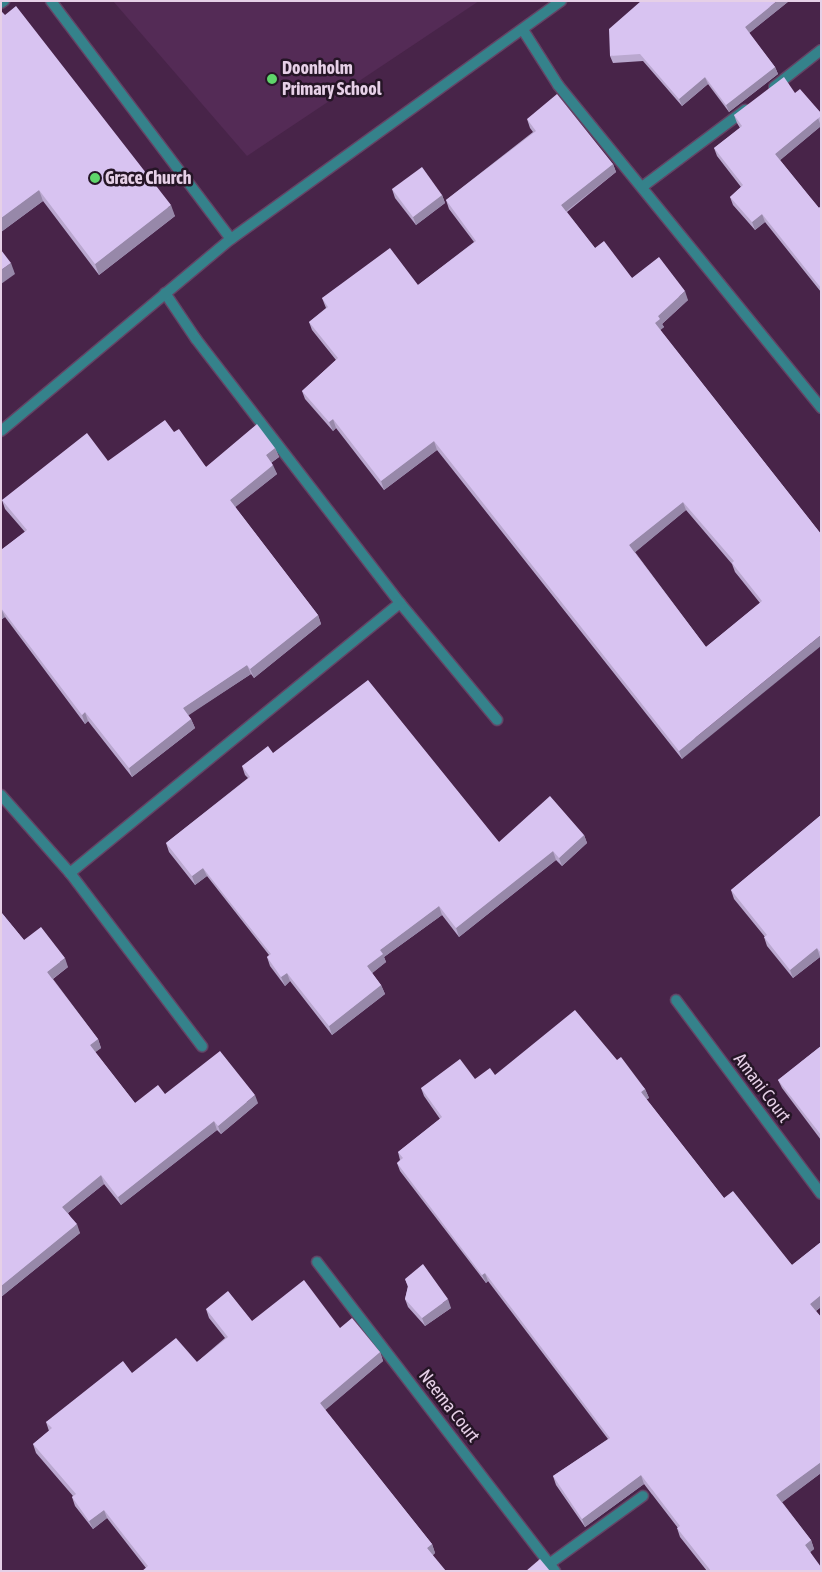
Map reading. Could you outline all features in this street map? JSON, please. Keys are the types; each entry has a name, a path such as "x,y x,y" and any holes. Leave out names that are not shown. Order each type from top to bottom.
{"street":[{"path":"51,1 231,239"},
{"path":"1,431 231,239 561,1"},
{"path":"523,30 558,85 821,408"},
{"path":"642,188 821,50"},
{"path":"164,293 196,339 400,603 497,720"},
{"path":"70,873 400,603"},
{"path":"1,795 70,873 202,1046"},
{"name":"Amani Court","path":"676,1000 821,1194"},
{"name":"Neema Court","path":"317,1262 552,1567"},
{"path":"552,1567 643,1496"}],"shaded area":[{"name":"Doonholm Primary School","path":"113,1 479,1 247,156"}],"building":[{"path":"641,1 777,1 745,27 775,67 726,105 705,77 679,99 640,54 610,56 609,29"},
{"path":"16,6 171,205 95,264 39,190 1,218 1,11 5,15"},
{"path":"784,77 795,93 800,89 821,113 821,116 775,154 819,208 821,206 821,288 762,214 752,222 730,197 743,185 714,148 742,126 734,115"},
{"path":"557,94 613,164 561,205 595,248 604,241 632,278 659,257 685,291 658,316 660,319 655,323 821,534 821,635 679,751 434,441 381,481 333,419 329,422 302,391 338,358 309,322 328,307 322,298 390,248 418,285 476,241 446,200 536,131 527,119","holes":["683,502 734,561 732,563 762,601 706,647 629,545"]},
{"path":"422,167 442,195 413,217 392,189"},
{"path":"1,250 11,263 1,270"},
{"path":"165,420 174,432 179,429 206,467 257,424 275,448 266,455 273,465 230,500 318,615 250,669 247,665 183,708 191,719 129,768 85,712 82,715 1,608 1,550 27,530 2,500 87,433 108,461"},
{"path":"368,680 499,842 550,796 584,835 559,858 553,851 456,928 439,906 380,950 383,954 367,966 381,985 329,1026 287,973 281,977 267,957 271,954 203,868 192,876 166,843 250,777 242,766 268,746 273,753"},
{"path":"821,815 821,953 817,948 790,970 764,937 767,935 731,890"},
{"path":"1,912 24,940 41,927 65,958 47,972 98,1039 90,1045 135,1103 158,1085 165,1094 220,1051 255,1095 218,1126 214,1121 118,1197 101,1175 62,1207 77,1224 1,1286"},
{"path":"575,1010 617,1060 621,1057 645,1089 641,1092 724,1198 733,1191 792,1265 821,1242 821,1295 810,1304 821,1317 821,1462 776,1495 811,1540 805,1545 821,1567 821,1571 711,1571 677,1528 680,1526 641,1475 582,1519 553,1476 610,1438 485,1273 482,1275 397,1163 403,1158 398,1152 442,1117 421,1088 460,1059 475,1079 490,1068 495,1075"},
{"path":"821,1046 821,1135 778,1080"},
{"path":"423,1264 448,1299 422,1318 405,1299 408,1286 405,1279"},
{"path":"304,1280 340,1328 352,1318 380,1352 320,1403 432,1544 427,1548 446,1571 142,1571 148,1566 104,1510 89,1521 72,1497 76,1494 33,1444 52,1428 46,1422 123,1361 132,1373 176,1338 197,1362 228,1337 206,1309 228,1291 252,1321"},
{"path":"540,1559 550,1571 526,1571"}],"place":[{"name":"Doonholm Primary School","path":"272,79"},
{"name":"Grace Church","path":"95,178"}]}
